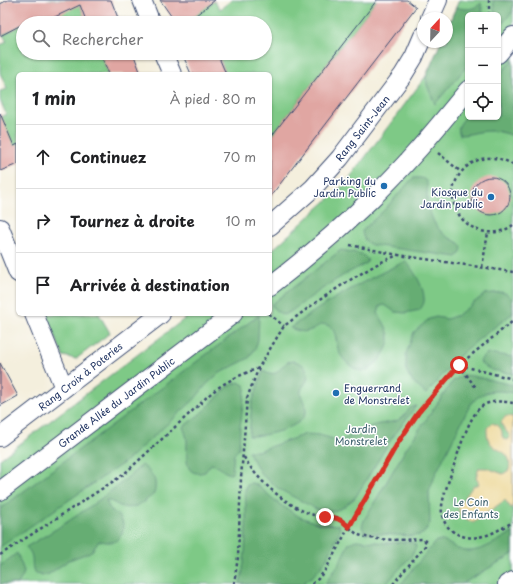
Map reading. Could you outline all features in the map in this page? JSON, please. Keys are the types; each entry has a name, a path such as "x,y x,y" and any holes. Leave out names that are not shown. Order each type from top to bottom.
{"street":[{"path":"142,0 148,16"},
{"path":"433,12 438,0"},
{"path":"501,50 513,36"},
{"name":"Rang Saint-Jean","path":"272,224 313,188 340,158 403,74 418,48"},
{"path":"167,60 171,72"},
{"path":"272,284 326,240 370,200 424,142 465,94"},
{"path":"0,228 16,269"},
{"path":"35,316 64,388"},
{"name":"Rang Croix à Poteries","path":"0,437 158,316"},
{"name":"Grande Allée du Jardin Public","path":"0,491 230,316"},
{"path":"507,584 513,581"}],"path":[{"path":"489,0 489,12"},
{"path":"424,142 461,172"},
{"path":"513,165 506,160 494,157 481,158 470,163 461,172 455,182 453,193 454,205 459,215 467,224 477,230 488,233 500,232 513,225"},
{"path":"482,267 488,233"},
{"path":"326,240 398,255 513,272"},
{"path":"234,584 238,557 241,478 244,457 247,398 259,368 284,326 314,303 345,283 398,255"},
{"path":"272,316 284,326"},
{"path":"312,584 326,569 399,441 418,413 459,365 513,321"},
{"path":"459,365 513,379"},
{"path":"459,365 477,389"},
{"path":"0,555 123,474 210,393 238,376 259,368"},
{"path":"513,402 494,402 486,404 474,414 456,460 444,497 442,514 444,522 448,528 464,537 482,537 513,522"},
{"path":"244,457 248,465 262,481 295,506 312,514 325,517 336,517 358,534 367,537 423,539 426,542 425,546 393,584"}],"green space":[{"path":"47,0 78,0 84,16 44,16"},
{"path":"232,0 377,0 272,135 272,72 225,72 220,60 272,60 272,16 194,16 214,1 220,9"},
{"name":"Jardin Monstrelet","path":"459,0 513,0 513,584 0,584 0,459 188,316 272,316 272,250 345,184 426,76 438,48 453,48 453,14"},
{"path":"493,0 513,1 513,11 501,25 501,12 495,12"},
{"path":"481,3 482,12 465,12 465,69 435,104 427,85 426,76 438,48 453,48 453,14 456,7 469,9"},
{"path":"16,28 16,60 103,60 108,72 16,72 16,145 14,146 0,117 6,114 0,100 0,91 7,89 0,73 0,45 7,42 3,35"},
{"path":"513,59 513,136 492,131 460,135 458,129 465,118 465,120 501,120 501,73"},
{"path":"413,178 421,178 426,182 429,209 436,225 448,237 459,243 461,246 461,252 457,257 372,245 364,238 362,231 384,210"},
{"path":"341,250 362,254 368,260 366,264 336,280 290,312 284,315 275,310 272,304"},
{"path":"406,261 420,283 424,293 424,303 420,310 405,313 395,312 385,305 380,306 378,313 388,331 389,343 384,354 371,368 362,371 355,369 345,361 339,352 335,333 331,327 327,325 320,325 306,332 290,328 346,292"},
{"path":"502,292 507,294 512,299 513,313 460,355 426,394 411,380 406,370 406,354 414,332 429,319 436,317 447,319 458,315 485,294"},
{"path":"47,316 100,316 110,333 76,359 63,356"},
{"path":"259,316 258,340 256,347 249,358 218,374 206,385 194,400 125,462 0,547 0,509"},
{"path":"488,353 513,357 513,374 492,370 482,365 480,361"},
{"path":"293,361 300,363 305,367 308,373 307,380 301,392 306,409 304,418 291,427 282,430 263,435 249,436 252,403 263,371 269,374 276,373 287,362"},
{"path":"463,375 513,385 513,393 500,391 489,392 479,396 470,405 436,473 429,492 430,523 424,533 411,536 365,533 362,527 364,520 407,447 453,381"},
{"path":"239,382 245,386 245,391 240,427 239,449 234,454 232,473 227,473 211,464 205,472 193,472 188,465 187,440 183,427 200,414 229,386"},
{"path":"416,406 390,441 355,498 342,508 334,511 325,512 316,509 279,489 261,474 248,451 258,451 306,434 319,435 341,441 374,425 397,421 404,416 410,408"},
{"path":"142,465 152,474 154,478 154,494 147,500 130,508 120,506 106,500 109,508 121,519 122,522 123,530 118,539 110,542 99,541 93,550 69,560 49,574 42,576 34,572 32,556 26,547 86,509"},
{"path":"251,483 256,484 279,504 300,517 320,524 339,525 340,530 325,561 315,574 301,584 240,584 246,537 245,490 247,485"},
{"path":"513,532 513,554 462,584 401,584 436,541 444,541 458,549 473,551 491,544"},
{"path":"356,540 385,543 410,542 415,544 416,547 412,555 386,584 325,584 338,565 349,543"},
{"path":"17,553 24,571 23,575 18,584 0,584 0,566"}],"sand":[{"path":"506,416 513,417 513,507 511,508 505,500 473,523 460,515 458,507 473,486 479,484 476,477 479,468 487,468 503,474 509,470 509,458 504,452 492,445 489,441 487,433 487,428 492,423 500,427 502,436 505,440 509,439 510,436 501,422"}],"building":[{"path":"8,0 111,0 117,16 84,16 80,5 57,16 16,16 16,28 0,36 0,4"},
{"path":"160,0 215,0 195,16 171,16"},
{"path":"377,0 407,0 416,7 272,194 272,135"},
{"path":"103,60 136,60 140,72 108,72"},
{"path":"185,60 220,60 225,72 190,72"},
{"path":"0,113 14,146 16,145 16,165 0,171"},
{"name":"Kiosque du Jardin public","path":"487,177 495,177 505,182 509,189 509,203 505,210 495,215 487,215 477,210 475,207 472,200 472,192 477,182 480,180"},
{"path":"0,363 18,396 0,406"}],"place":[{"name":"Parking du Jardin Public","path":"384,186"},
{"name":"Kiosque du Jardin public","path":"491,197"},
{"name":"Enguerrand de Monstrelet","path":"336,393"}],"route":[{"path":"325,517 336,517 349,527 399,441 418,413 459,365"}],"park label":[{"name":"Le Coin des Enfants","path":"471,506"}]}
